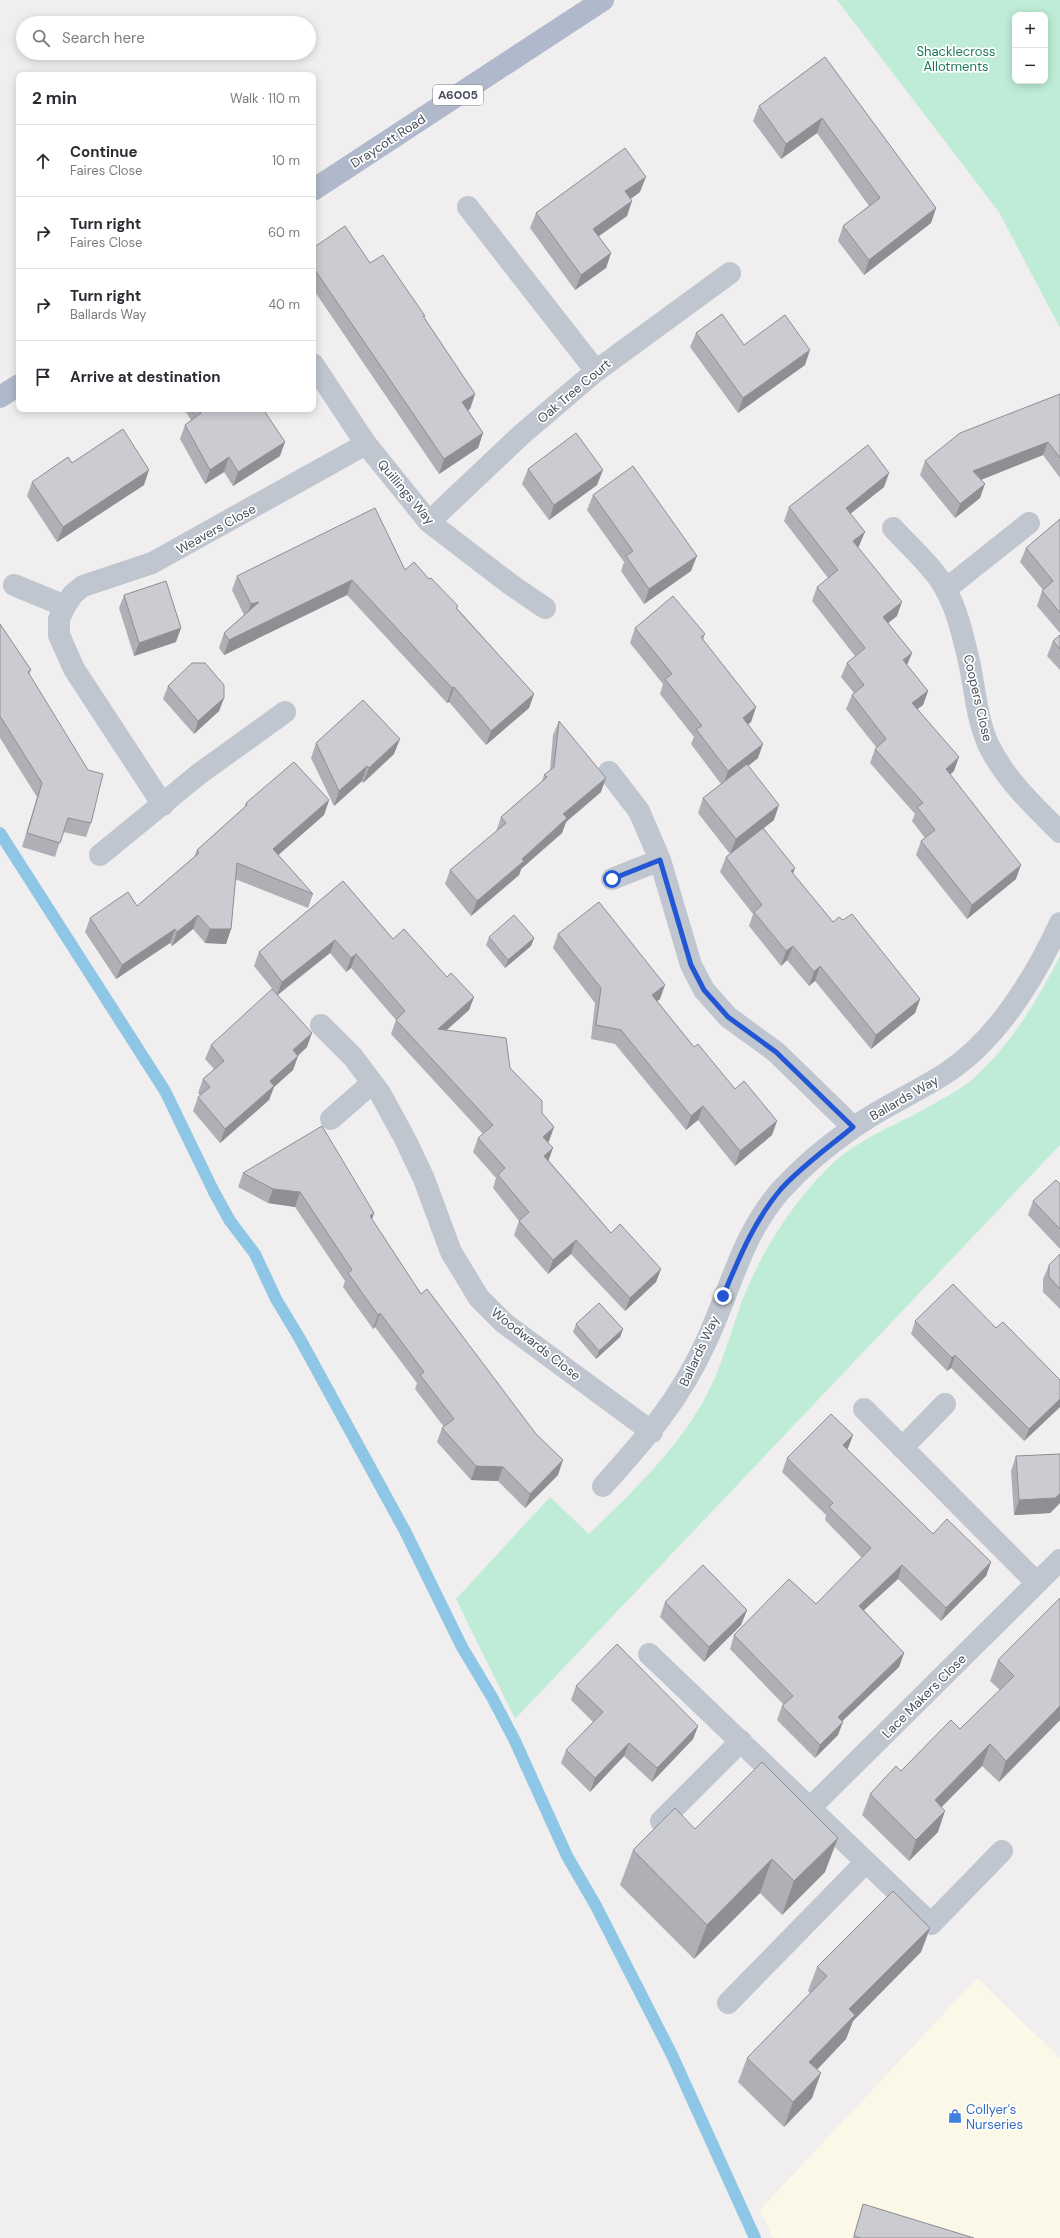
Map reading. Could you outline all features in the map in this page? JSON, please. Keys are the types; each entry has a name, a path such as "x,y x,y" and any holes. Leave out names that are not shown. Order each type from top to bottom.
{"main road":[{"name":"Draycott Road","path":"316,188 604,0"},
{"path":"0,397 16,387"}],"street":[{"path":"468,207 596,371"},
{"name":"Oak Tree Court","path":"429,522 521,435 596,371 730,273"},
{"name":"Quillings Way","path":"316,369 366,444 429,522 510,584 545,608"},
{"name":"Weavers Close","path":"163,805 74,668 59,635 59,619 65,606 73,594 83,586 152,563 366,444"},
{"path":"946,589 1029,523"},
{"name":"Coopers Close","path":"893,528 939,578 946,589 958,617 967,651 977,707 988,745 1004,771 1060,832"},
{"path":"14,585 65,606"},
{"path":"100,855 199,774 284,712"},
{"path":"609,772 639,811 660,860 691,965 704,990 728,1017 776,1052 853,1127"},
{"path":"612,879 660,860"},
{"name":"Ballards Way","path":"603,1486 652,1432 678,1395 707,1341 742,1248 759,1220 781,1189 811,1161 853,1127 950,1070 982,1042 1018,999 1045,957 1060,924"},
{"name":"Woodwards Close","path":"321,1026 353,1057 372,1083 405,1139 424,1179 451,1252 479,1298 504,1323 652,1432"},
{"path":"331,1119 372,1083"},
{"path":"902,1448 945,1404"},
{"path":"864,1409 1037,1583"},
{"name":"Lace Makers Close","path":"810,1808 1060,1560"},
{"path":"649,1654 931,1924 1002,1851"},
{"path":"661,1822 737,1738"},
{"path":"728,2004 874,1868"}],"shaded area":[{"name":"Collyer's Nurseries","path":"977,1978 1060,2058 1060,2238 773,2238 760,2210"}],"green space":[{"name":"Shacklecross Allotments","path":"837,0 1060,0 1060,328 999,212"},
{"path":"1060,956 1060,1145 515,1719 456,1599 550,1497 589,1534 636,1487 680,1437 704,1400 716,1375 744,1296 760,1261 769,1244 802,1197 828,1168 852,1148 943,1099 970,1082 988,1065 1023,1021"}],"building":[{"path":"825,57 936,208 869,260 843,226 880,198 822,118 786,144 759,106"},
{"path":"625,148 646,177 625,191 632,201 593,229 611,253 581,275 536,213"},
{"path":"345,226 370,263 383,255 425,316 423,316 475,394 462,402 483,433 444,459 316,271 316,246"},
{"path":"722,314 744,345 785,315 810,350 743,398 696,333"},
{"path":"1060,394 1060,458 1048,442 973,471 985,484 960,504 925,461 960,433"},
{"path":"200,412 265,412 285,442 238,472 229,457 210,470 185,425 201,413"},
{"path":"123,429 149,470 63,527 32,482 68,457 72,463"},
{"path":"576,433 603,470 554,505 528,469"},
{"path":"868,445 889,473 846,508 865,532 853,541 902,602 883,617 912,653 903,660 928,691 912,703 959,757 946,769 1021,865 972,905 921,841 935,830 917,807 923,803 875,749 886,739 852,695 864,685 847,663 865,648 817,587 838,570 789,507"},
{"path":"633,466 697,556 649,589 626,556 633,551 593,495"},
{"path":"375,508 405,570 414,562 429,579 431,578 458,606 456,608 534,694 491,731 454,687 452,688 352,580 229,640 224,633 259,602 251,604 237,576"},
{"path":"1060,519 1060,613 1042,591 1053,581 1026,548"},
{"path":"166,581 181,628 139,643 124,595"},
{"path":"673,596 705,634 701,637 756,707 743,718 763,744 728,771 696,729 702,726 665,679 672,674 635,628"},
{"path":"0,624 31,670 28,672 88,770 103,774 91,823 68,818 60,843 27,833 42,783 0,716"},
{"path":"1060,635 1060,649 1053,641"},
{"path":"192,663 205,663 224,685 224,698 198,721 168,686"},
{"path":"363,700 400,739 369,768 367,766 339,791 316,743"},
{"path":"559,721 606,778 563,814 567,818 522,859 524,861 477,901 450,870 506,823 501,817 547,777 544,775 554,767"},
{"path":"294,762 329,800 273,849 313,894 237,863 231,929 210,929 198,915 177,932 175,929 122,965 90,918 128,892 137,906 199,853 197,850 247,805 246,803"},
{"path":"747,764 779,805 736,839 703,798"},
{"path":"763,828 795,868 791,871 833,922 839,917 843,920 852,914 920,999 876,1035 820,966 814,972 793,946 786,951 754,912 762,905 726,857"},
{"path":"343,881 393,939 404,929 447,977 451,973 474,997 438,1029 506,1038 510,1068 542,1101 542,1113 554,1127 543,1137 553,1148 544,1156 611,1233 620,1224 661,1269 630,1298 576,1240 553,1260 519,1221 529,1212 498,1175 505,1168 478,1138 493,1125 396,1020 405,1011 356,954 351,958 335,940 282,982 259,952"},
{"path":"599,902 665,985 652,995 694,1047 698,1044 735,1089 744,1081 777,1121 740,1151 703,1106 691,1116 621,1030 596,1025 601,988 558,934"},
{"path":"514,915 534,938 508,960 489,937"},
{"path":"272,989 312,1033 293,1050 298,1056 270,1081 274,1086 225,1129 198,1097 210,1087 203,1079 224,1061 211,1045"},
{"path":"322,1126 374,1213 370,1216 421,1294 427,1289 536,1434 563,1460 530,1494 503,1467 476,1466 442,1428 454,1419 420,1375 424,1372 380,1313 378,1315 348,1273 352,1270 300,1192 273,1189 243,1173"},
{"path":"1056,1180 1060,1184 1060,1229 1033,1201"},
{"path":"1060,1254 1060,1289 1049,1277 1049,1265"},
{"path":"953,1284 996,1328 1003,1322 1060,1380 1060,1399 1029,1429 955,1355 952,1358 915,1321"},
{"path":"599,1303 623,1329 599,1351 576,1324"},
{"path":"831,1414 853,1435 843,1445 933,1534 947,1519 991,1562 946,1608 902,1565 859,1606 904,1653 838,1717 843,1722 820,1745 782,1706 793,1696 734,1635 789,1579 816,1604 871,1548 829,1507 833,1503 787,1458"},
{"path":"1060,1454 1060,1494 1055,1498 1019,1500 1016,1456"},
{"path":"703,1565 747,1610 709,1647 665,1602"},
{"path":"1060,1598 1060,1706 1006,1761 990,1744 935,1800 945,1811 916,1840 870,1794 896,1766 901,1771 951,1720 960,1729 1014,1676 998,1660"},
{"path":"617,1644 698,1726 657,1768 629,1743 595,1778 566,1750 603,1712 576,1686"},
{"path":"762,1762 838,1838 794,1881 772,1859 707,1925 633,1850 675,1808 695,1829"},
{"path":"893,1891 930,1928 849,2009 855,2015 809,2062 821,2073 793,2102 747,2058 827,1976 817,1967"},
{"path":"863,2204 974,2238 861,2238 854,2236"}],"waterway":[{"path":"0,833 165,1091 214,1192 230,1221 255,1254 276,1299 300,1339 405,1531 462,1647 493,1699 515,1741 567,1856 596,1906 672,2055 755,2238"}],"place":[{"name":"Collyer's Nurseries","path":"955,2116"}],"route":[{"path":"612,879 660,860 691,965 704,990 728,1017 776,1052 853,1127 811,1161 781,1189 759,1220 742,1248 723,1296"}]}
